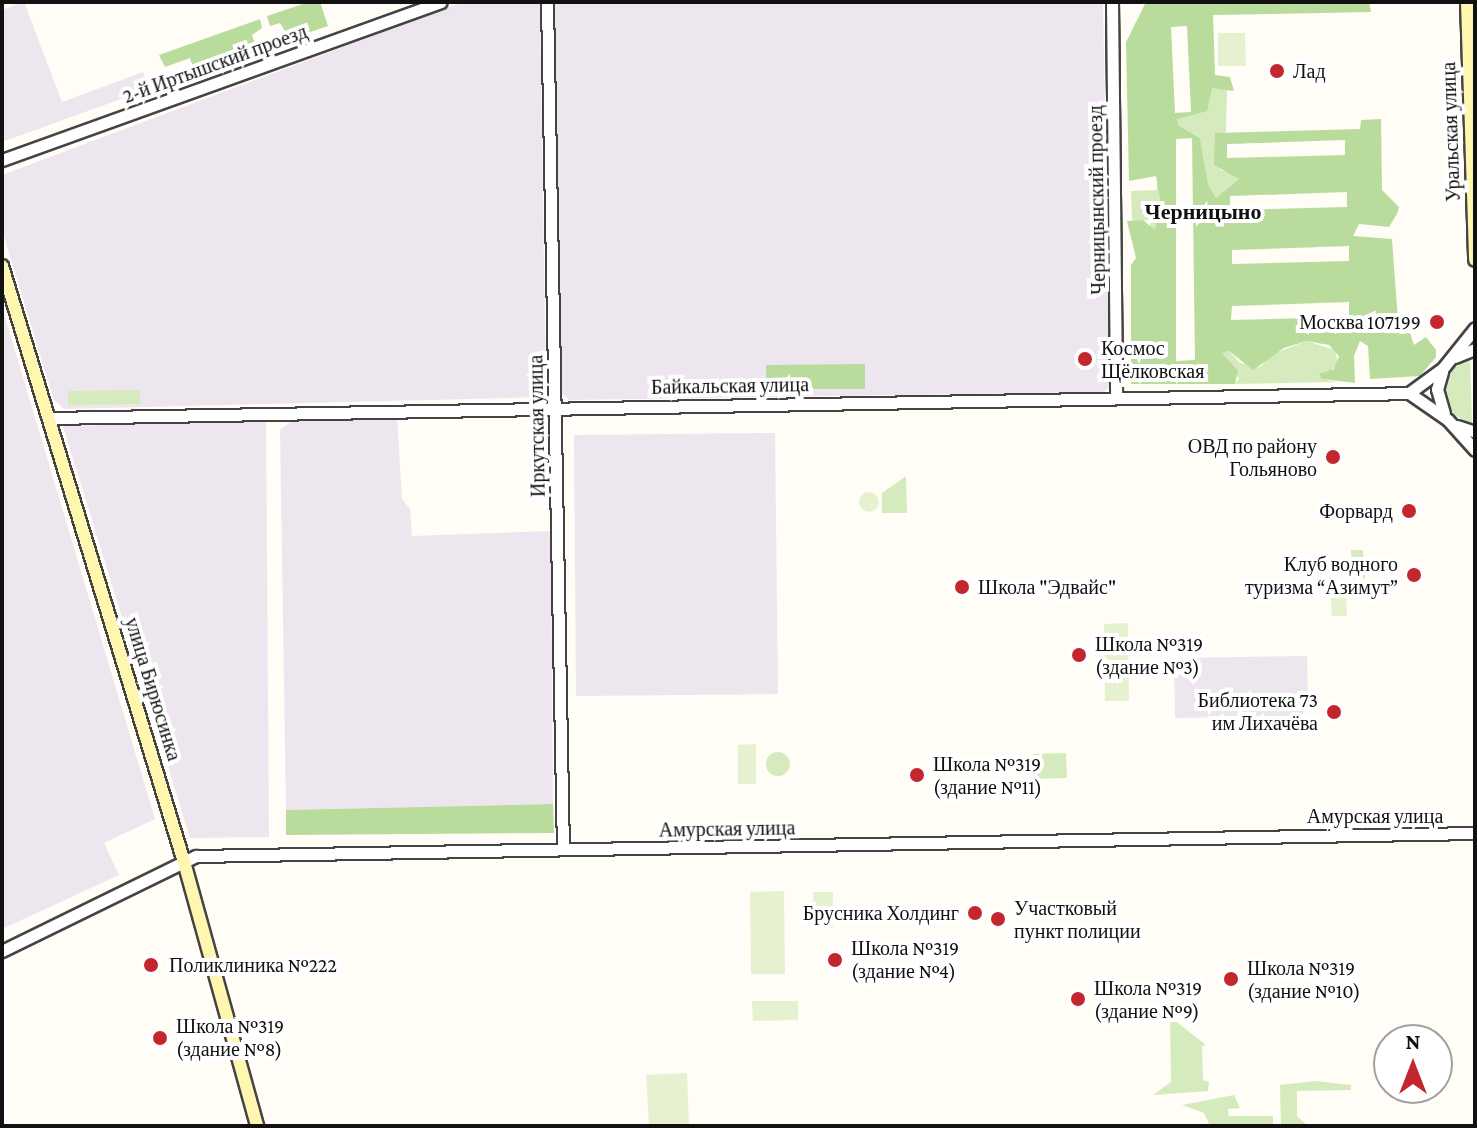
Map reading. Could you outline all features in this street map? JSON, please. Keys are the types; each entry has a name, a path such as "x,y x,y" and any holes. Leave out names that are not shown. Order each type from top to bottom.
{"main road":[{"name":"Уральская улица","path":"1470,8 1475,260"},
{"name":"улица Бирюсинка","path":"2,266 51,418 184,862 257,1126"}],"street":[{"name":"2-й Иртышский проезд","path":"2,160 440,2"},
{"name":"Иркутская улица","path":"547,2 563,849"},
{"name":"Черницынский проезд","path":"1112,2 1116,397"},
{"path":"1475,328 1446,365 1437,389 1450,422 1475,432"},
{"path":"1475,349 1446,365 1409,393 1450,422 1475,450"},
{"name":"Байкальская улица","path":"51,418 1409,393"},
{"name":"Амурская улица","path":"2,951 196,856 1475,833"}],"shaded area":[{"path":"24,2 62,102 143,72 149,89 2,142 2,10"},
{"path":"463,2 540,2 546,397 64,409 54,400 2,230 2,175"},
{"path":"552,2 1103,2 1110,386 1104,392 570,400 560,393"},
{"path":"2,307 155,819 104,843 119,875 2,929"},
{"path":"397,417 402,499 410,509 412,536 551,531 553,804 286,810 280,430 293,420"},
{"path":"266,421 269,837 190,838 63,426"},
{"path":"775,433 778,694 576,696 574,435"},
{"path":"1307,656 1308,705 1301,716 1175,718 1174,658"}],"green space":[{"path":"309,2 320,2 328,26 290,39 280,23 270,26 267,16"},
{"path":"1146,2 1369,2 1371,12 1213,15 1215,75 1230,77 1234,91 1212,88 1207,111 1177,119 1179,126 1200,138 1208,184 1216,198 1239,179 1214,165 1215,133 1360,129 1361,120 1381,119 1382,190 1399,207 1389,227 1359,224 1353,236 1392,239 1399,334 1410,333 1414,345 1426,337 1436,350 1436,357 1420,376 1370,379 1368,346 1360,341 1354,356 1355,383 1322,379 1319,374 1334,369 1339,356 1329,345 1306,341 1284,348 1253,370 1229,351 1222,353 1238,371 1235,384 1131,384 1131,265 1136,258 1127,221 1143,220 1155,230 1160,199 1156,176 1129,181 1126,42","holes":["1187,26 1191,112 1175,113 1171,27","1192,138 1195,360 1176,361 1176,139","1345,140 1345,155 1227,158 1227,144","1347,192 1347,207 1230,210 1230,196","1349,246 1349,261 1232,264 1232,250","1349,302 1349,317 1231,320 1232,306"]},
{"path":"260,19 262,28 252,35 258,53 196,75 190,58 165,67 159,55"},
{"path":"1218,33 1245,33 1246,66 1218,66"},
{"path":"1212,88 1227,89 1226,133 1215,134 1220,170 1234,173 1239,179 1216,198 1208,184 1200,138 1179,126 1177,118 1199,113"},
{"path":"1157,178 1164,178 1165,238 1150,238 1150,220 1132,221 1131,191 1157,190"},
{"path":"1306,341 1335,350 1338,364 1322,379 1337,382 1235,384 1239,379 1221,353 1229,351 1240,363 1260,367 1271,355"},
{"path":"1470,357 1472,425 1453,414 1444,389 1450,371"},
{"path":"865,364 865,389 766,389 766,365"},
{"path":"140,390 140,404 68,405 68,391"},
{"path":"906,476 907,513 882,513 882,493"},
{"path":"869,492 876,495 879,502 876,509 869,512 862,509 859,502 862,495"},
{"path":"1351,550 1363,550 1365,579 1353,580"},
{"path":"1346,588 1347,616 1332,616 1330,589"},
{"path":"1128,623 1129,701 1105,701 1104,624"},
{"path":"756,744 756,784 738,784 738,745"},
{"path":"778,752 786,756 790,764 786,772 778,776 770,772 766,764 770,756"},
{"path":"1066,753 1067,778 1033,779 1033,754"},
{"path":"553,804 554,833 286,835 286,810"},
{"path":"784,891 785,974 751,974 750,892"},
{"path":"813,892 833,892 833,927 814,928"},
{"path":"752,1001 798,1001 798,1020 753,1021"},
{"path":"1170,1017 1206,1045 1202,1046 1203,1080 1209,1082 1208,1091 1153,1095 1171,1082"},
{"path":"687,1073 689,1126 649,1126 646,1075"},
{"path":"1315,1081 1351,1085 1351,1090 1297,1091 1297,1116 1308,1126 1281,1126 1280,1085"},
{"path":"1234,1095 1240,1108 1228,1109 1229,1116 1273,1116 1273,1126 1210,1126 1204,1113 1182,1105"}],"place":[{"name":"Лад","path":"1277,71"},
{"name":"Москва 107199","path":"1437,322"},
{"name":"Космос Щёлковская","path":"1085,359"},
{"name":"ОВД по району Гольяново","path":"1333,457"},
{"name":"Форвард","path":"1409,511"},
{"name":"Клуб водного туризма “Азимут”","path":"1414,575"},
{"name":"Школа \"Эдвайс\"","path":"962,587"},
{"name":"Школа №319 (здание №3)","path":"1079,655"},
{"name":"Библиотека 73 им Лихачёва","path":"1334,712"},
{"name":"Школа №319 (здание №11)","path":"917,775"},
{"name":"Брусника Холдинг","path":"975,913"},
{"name":"Участковый пункт полиции","path":"998,919"},
{"name":"Школа №319 (здание №4)","path":"835,960"},
{"name":"Поликлиника №222","path":"151,965"},
{"name":"Школа №319 (здание №10)","path":"1231,979"},
{"name":"Школа №319 (здание №9)","path":"1078,999"},
{"name":"Школа №319 (здание №8)","path":"160,1038"}],"district":[{"name":"Черницыно","path":"1203,212"}]}
